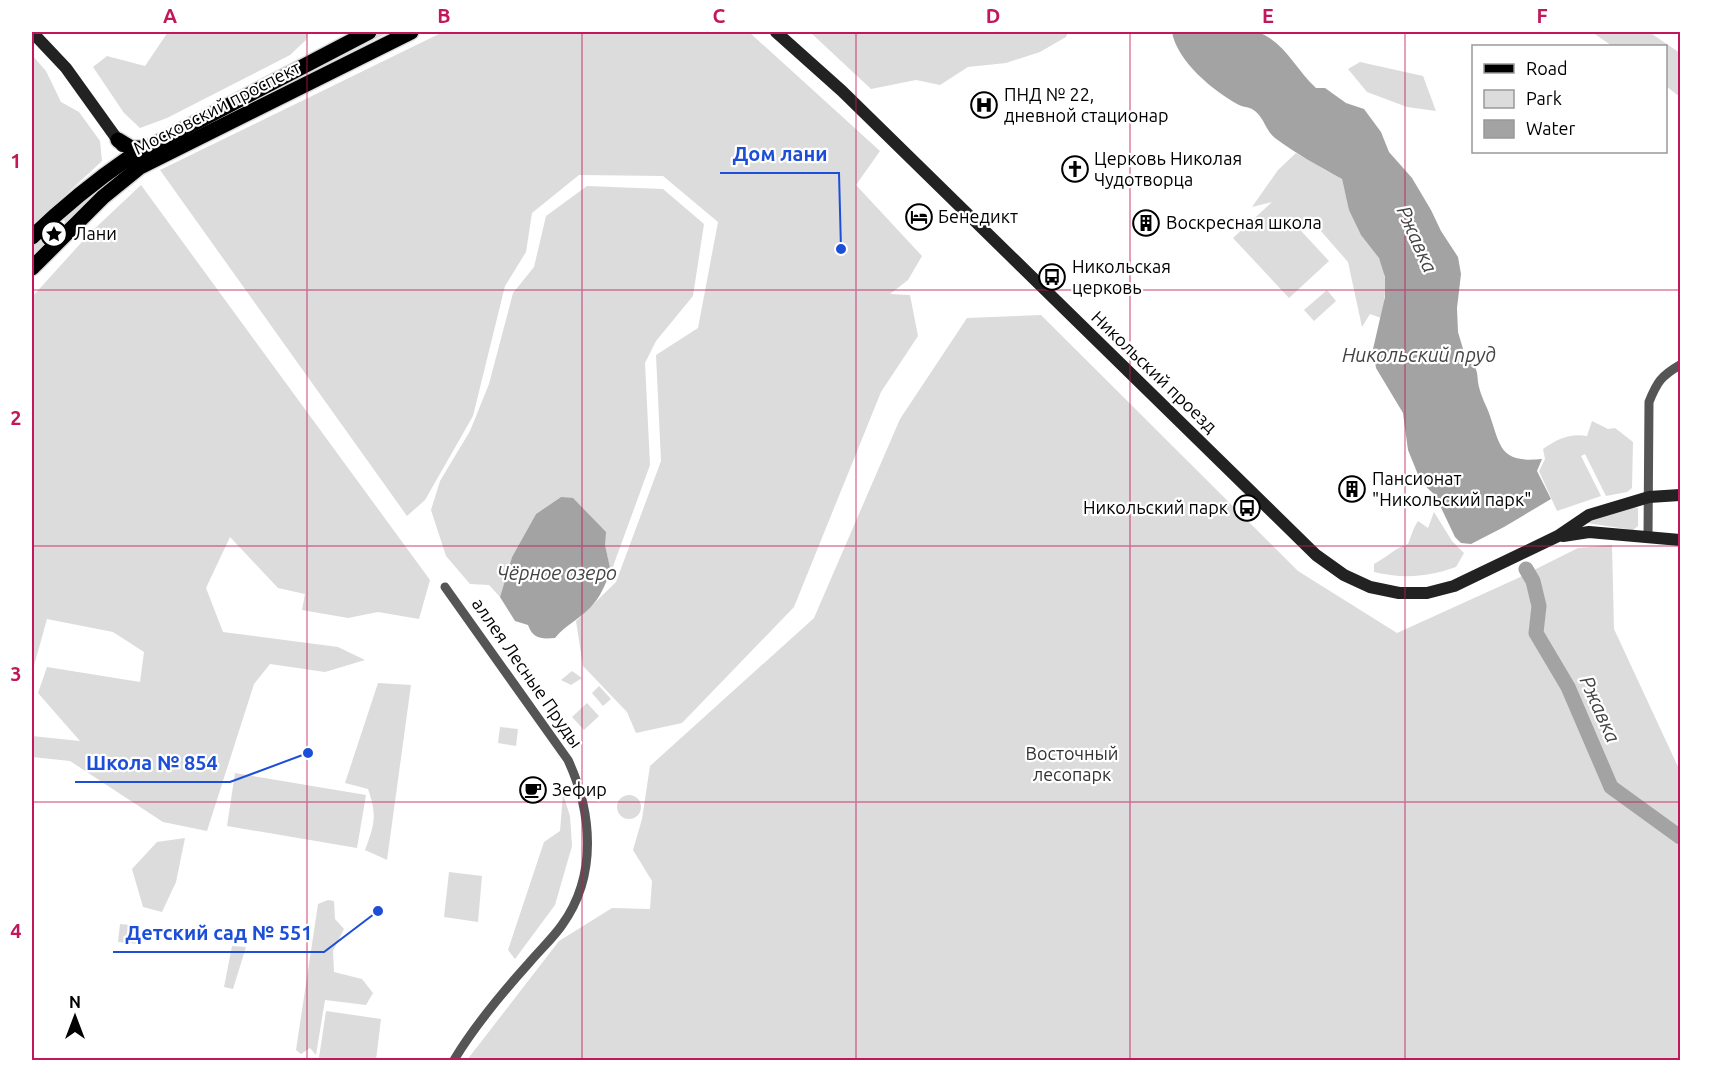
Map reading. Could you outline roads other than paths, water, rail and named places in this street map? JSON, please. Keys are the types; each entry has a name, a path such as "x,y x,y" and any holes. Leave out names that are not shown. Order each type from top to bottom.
{"main road":[{"name":"Московский проспект","path":"32,237 57,213 114,167 135,162 191,133 369,32"},
{"name":"Московский проспект","path":"32,268 103,197 146,148 191,133 411,32"},
{"path":"118,140 131,148 146,148"},
{"path":"57,213 58,225 69,231"}],"street":[{"path":"32,32 66,68 135,162"},
{"name":"Никольский проезд","path":"776,32 842,91 1316,555 1344,575 1370,587 1399,593 1426,592 1454,586 1558,536 1588,515 1649,497 1680,495"},
{"path":"114,167 121,155 118,140"},
{"path":"1648,537 1649,402 1656,383 1667,372 1680,365"},
{"name":"Никольский проезд","path":"1558,536 1589,532 1680,540"},
{"name":"аллея Лесные Пруды","path":"445,587 568,760 577,778 586,810 589,845 582,883 563,924 474,1029 454,1060"}],"water":[{"name":"Никольский пруд","path":"1172,32 1258,32 1276,43 1316,88 1325,88 1346,103 1364,109 1381,132 1389,152 1412,178 1458,257 1461,274 1457,308 1458,332 1466,359 1474,365 1477,371 1480,390 1496,436 1504,451 1510,455 1528,460 1542,459 1537,471 1551,499 1471,544 1461,543 1455,537 1435,495 1421,482 1408,450 1403,413 1376,368 1373,349 1385,297 1385,277 1379,258 1361,235 1349,210 1342,179 1283,144 1272,135 1256,112 1229,99 1208,83 1181,54"},
{"name":"Чёрное озеро","path":"561,497 573,498 606,532 605,545 611,572 597,599 586,612 555,638 542,638 535,636 528,625 515,621 500,597 512,557 536,514"}],"waterway":[{"name":"Ржавка","path":"1526,569 1533,581 1539,606 1536,633 1568,687 1611,787 1680,837"}],"place":[{"name":"ПНД № 22, дневной стационар","path":"984,105"},
{"name":"Церковь Николая Чудотворца","path":"1075,169"},
{"name":"Бенедикт","path":"919,217"},
{"name":"Воскресная школа","path":"1146,223"},
{"name":"Лани","path":"54,234"},
{"name":"Дом лани","path":"841,249"},
{"name":"Никольская церковь","path":"1052,277"},
{"name":"Пансионат \"Никольский парк\"","path":"1352,489"},
{"name":"Никольский парк","path":"1247,508"},
{"name":"Школа № 854","path":"308,753"},
{"name":"Зефир","path":"533,790"},
{"name":"Детский сад № 551","path":"378,911"}],"park label":[{"name":"Восточный лесопарк","path":"1072,764"}]}
